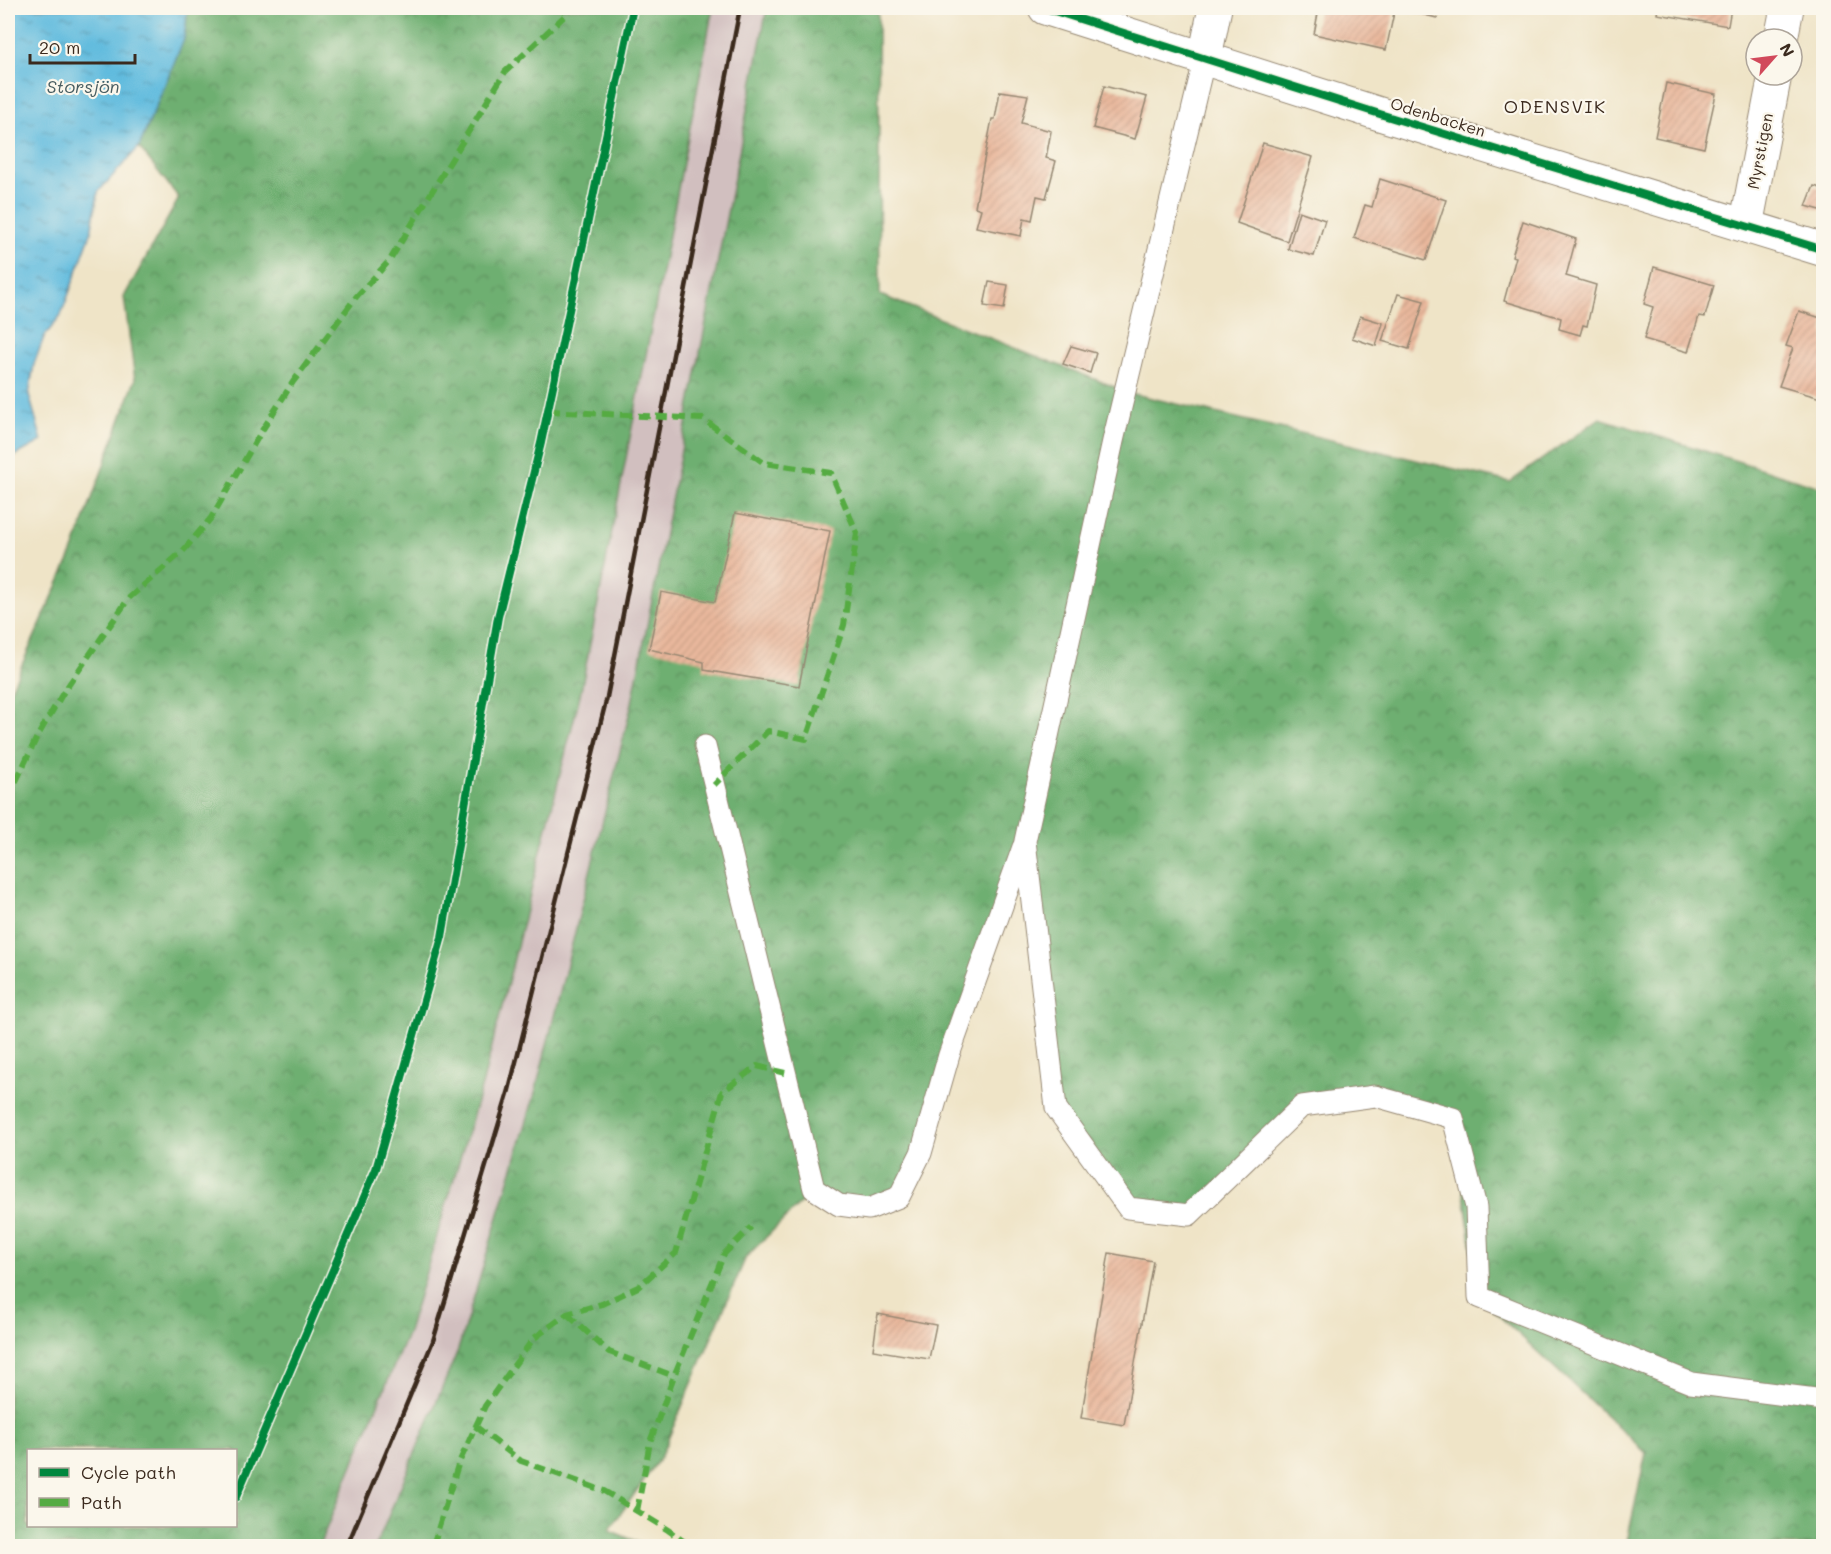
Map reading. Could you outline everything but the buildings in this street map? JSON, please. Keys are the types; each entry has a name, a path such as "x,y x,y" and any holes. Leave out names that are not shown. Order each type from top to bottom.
{"street":[{"name":"Odenbacken","path":"1045,8 1383,115 1824,250"},
{"path":"1205,57 1215,8"},
{"path":"1783,27 1787,8"},
{"name":"Myrstigen","path":"1746,226 1773,87"}],"lane":[{"path":"705,746 814,1189 839,1205 869,1209 899,1197 921,1153 949,1055 1025,841 1113,441 1205,57"},
{"path":"1025,841 1056,1108 1128,1208 1189,1215 1302,1106 1375,1096 1453,1118 1476,1207 1479,1297 1691,1383 1824,1400"}],"shaded area":[{"path":"713,8 767,8 632,703 534,1097 458,1350 376,1546 319,1546 408,1332 483,1082 581,691"}],"green space":[{"path":"188,8 713,8 581,691 483,1082 408,1332 319,1546 8,1546 8,696 72,553 135,380 124,297 179,198 139,147 184,39"},
{"path":"767,8 878,8 880,295 1130,393 1510,482 1600,418 1823,488 1824,1536 1815,1546 1626,1546 1646,1453 1479,1297 1453,1118 1375,1096 1302,1106 1189,1215 1128,1208 1056,1108 1025,843 899,1197 869,1209 814,1190 746,1257 660,1458 609,1530 647,1546 376,1546 458,1350 534,1097 632,703"}],"water":[{"name":"Storsjön","path":"8,8 188,8 184,39 139,147 98,192 91,233 61,315 44,337 34,364 29,395 42,441 11,458 8,463"}],"railway":[{"path":"347,1546 433,1341 509,1090 607,697 740,8"}],"marked path":[{"path":"8,798 37,737 63,693 129,598 183,551 211,518 293,382 356,297 390,260 505,72 573,8"},
{"path":"548,411 703,419 764,463 831,473 857,533 844,625 806,739 768,731 714,785"},
{"path":"436,1546 435,1539 458,1465 485,1406 533,1339 567,1314 602,1304 638,1287 676,1253 722,1092 757,1066 785,1073"},
{"path":"637,1511 650,1442 674,1376 724,1254 751,1227"},
{"path":"567,1314 609,1352 674,1376"},
{"path":"475,1426 521,1461 604,1491 690,1546"}],"cycle path":[{"path":"237,1495 376,1169 442,937 498,617 541,443 633,8"},
{"path":"1045,8 1383,115 1824,250"}],"district":[{"name":"ODENSVIK","path":"1555,107"}]}
